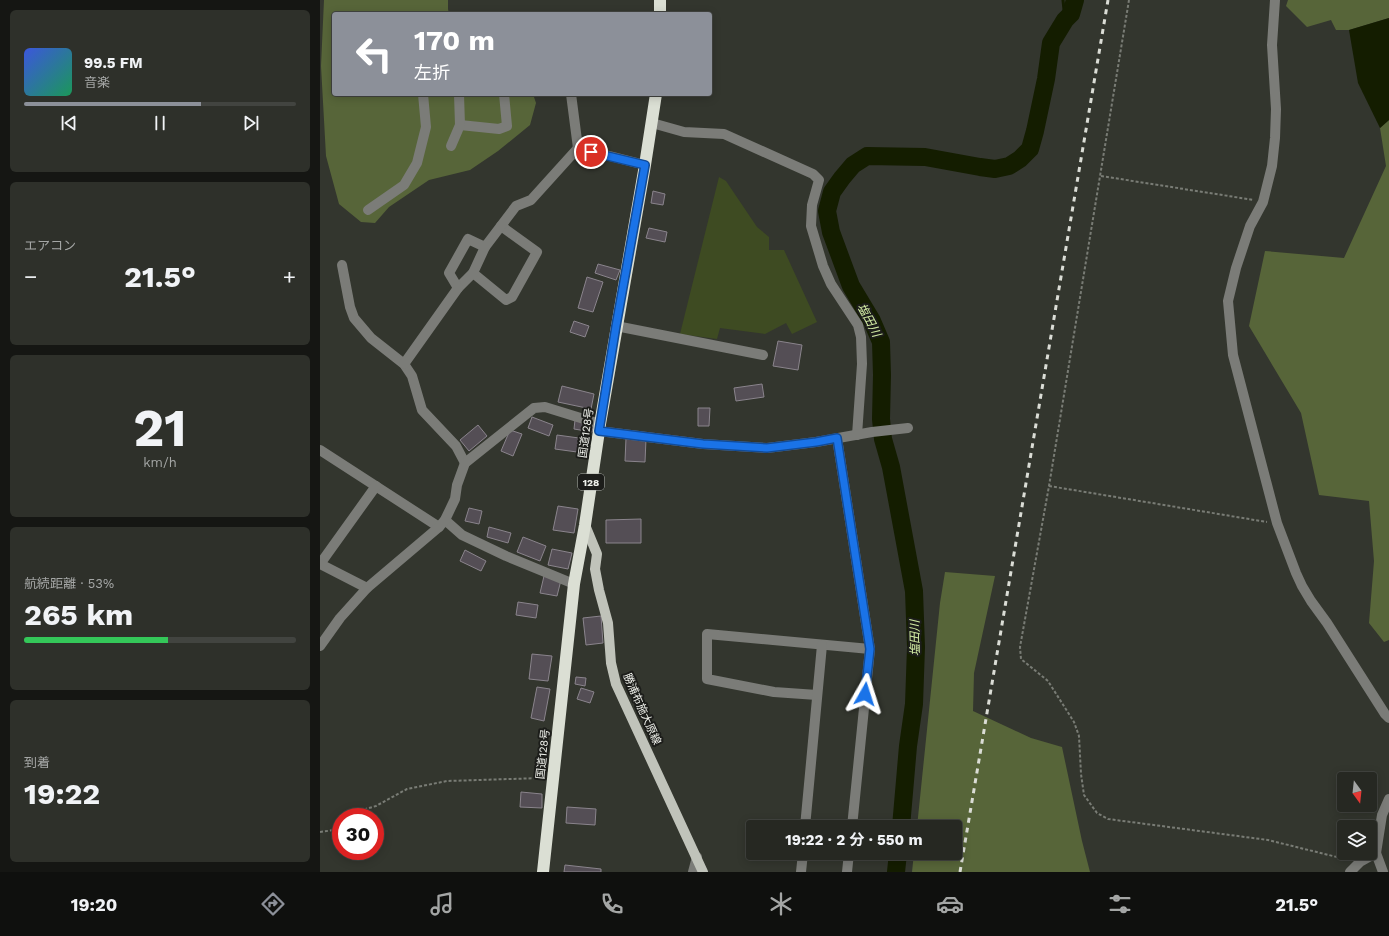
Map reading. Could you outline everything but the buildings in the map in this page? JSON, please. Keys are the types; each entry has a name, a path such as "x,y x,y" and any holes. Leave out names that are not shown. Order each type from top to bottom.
{"highway":[{"path":"660,0 660,12"},
{"name":"国道128号","path":"543,872 574,584 656,96"}],"main road":[{"name":"勝浦布施大原線","path":"585,525 597,554 595,569 608,623 611,663 616,684 703,872"}],"street":[{"path":"1275,0 1272,45 1276,109 1272,166 1263,202 1250,226 1236,268 1228,301 1233,355 1276,523 1302,586 1389,718"},
{"path":"368,210 404,185 417,163 426,127 423,96"},
{"path":"452,146 460,125 459,96"},
{"path":"460,125 500,129 507,126 504,96"},
{"path":"404,364 458,288 473,273 485,247 516,206 531,200 578,148 571,96"},
{"path":"652,123 684,132 724,134 813,174 819,180 812,205 811,226 831,284 858,325 861,337 862,364 857,434"},
{"path":"578,148 645,165"},
{"path":"473,273 506,300 512,297 537,252 501,226"},
{"path":"458,288 449,273 468,240 485,247"},
{"path":"342,264 350,307 354,318 371,338 404,364 412,376 422,410 456,446 465,463"},
{"path":"616,326 763,356"},
{"path":"320,646 340,618 367,588 442,523 455,499 457,485 465,463 534,408 545,407 599,428 703,444 767,448 816,442 857,434 908,428"},
{"path":"837,438 870,649 853,820"},
{"path":"320,450 376,486 462,535 506,556 574,584"},
{"path":"367,588 320,564 376,486"},
{"path":"817,695 774,692 707,679 707,634 870,649"},
{"path":"806,820 822,645"},
{"path":"1377,846 1382,815 1389,799"},
{"path":"1377,855 1383,872"},
{"path":"693,872 697,857"},
{"path":"801,872 802,860"},
{"path":"847,872 848,860"},
{"path":"1350,872 1363,860"}],"path":[{"path":"1129,0 1049,486 1020,648 1021,659 1048,681 1074,722 1079,736 1081,774 1084,795 1097,813 1108,819 1268,840 1360,862"},
{"path":"1101,176 1263,202"},
{"path":"1049,486 1276,523"},
{"path":"369,808 376,806 407,789 447,781 553,778"},
{"path":"320,832 332,830"}],"shaded area":[{"path":"324,0 448,0 449,12 332,12 332,96 534,96 536,103 530,125 498,151 470,170 429,180 389,207 375,223 361,222 339,204 326,156 321,66"},
{"path":"1288,0 1389,0 1389,18 1349,30 1336,30 1331,20 1307,27 1286,6"},
{"path":"1389,18 1389,120 1380,128 1358,83 1349,30"},
{"path":"1389,120 1389,640 1384,642 1369,623 1374,561 1369,501 1319,495 1301,413 1249,326 1265,251 1344,258 1386,166 1380,128"},
{"path":"719,177 726,181 757,227 769,237 769,250 784,250 817,322 792,334 786,323 765,334 720,328 717,339 680,334"},
{"path":"945,572 995,576 974,673 973,711 1031,738 1062,747 1090,872 912,872 913,860 962,860 962,820 918,820 940,603"}],"waterway":[{"name":"塩田川","path":"1063,0 1065,20"},
{"name":"塩田川","path":"902,820 908,746 914,704 916,647 914,591 891,467 883,439 881,419 881,342 872,321 851,286 831,232 827,211 832,192 842,178 853,165 867,156 925,157 995,169 1009,166 1020,159 1030,149 1035,131 1046,79 1051,43 1065,20 1071,14 1075,0"},
{"name":"塩田川","path":"896,872 897,860"}],"railway":[{"path":"960,872 1108,0"}],"route":[{"path":"591,152 645,165 599,431 703,444 767,448 837,438 870,649 865,694"}]}
